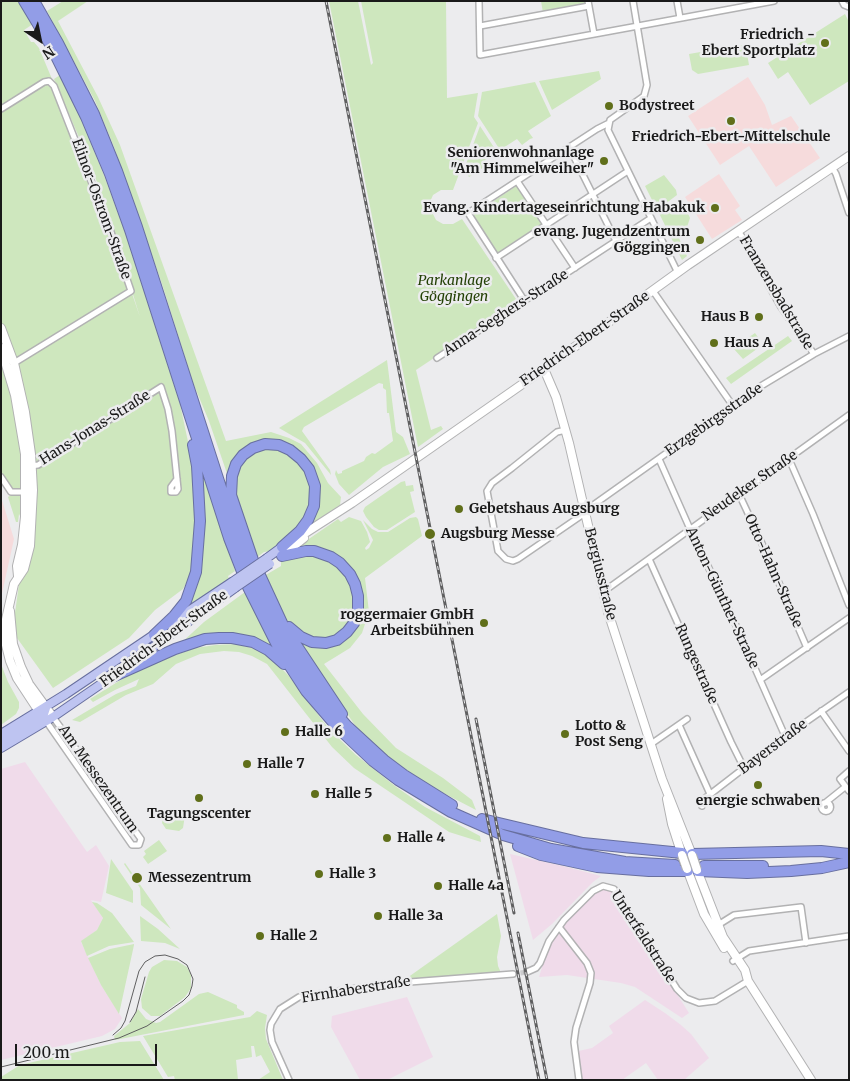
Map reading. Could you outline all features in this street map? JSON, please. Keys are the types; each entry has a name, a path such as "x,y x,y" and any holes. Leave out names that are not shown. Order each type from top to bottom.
{"highway":[{"path":"24,1 51,46 86,118 110,174 130,230 229,538 248,587 268,630 292,671 306,691 338,728 373,761 424,797 481,822 583,843 683,857 811,852 849,854"},
{"path":"34,1 58,43 94,114 117,171 137,226 236,534 266,608 286,648 329,708 384,760 424,789 481,822 511,843 541,855 597,866 625,869 696,868 849,854"},
{"path":"189,387 206,422 253,560 276,610 294,643 358,737"},
{"path":"154,635 180,609 187,598 196,572 200,521 197,466 186,405"},
{"path":"231,496 232,476 240,459 253,448 279,444 290,450 305,464 314,486 314,504 308,520 282,552"},
{"path":"276,610 295,634 312,642 322,643 331,642 347,632 356,619 358,611 358,596 355,584 350,574 340,563 322,553 314,551 282,552"},
{"path":"110,678 172,650 205,639 232,638 253,642 272,654 292,671"},
{"path":"696,868 747,873 822,868 849,862"}],"main road":[{"name":"Friedrich-Ebert-Straße","path":"1,734 45,715 110,678 234,585 282,552"},
{"name":"Friedrich-Ebert-Straße","path":"1,748 45,715 66,694 154,635 234,585"},
{"path":"1,741 45,715"}],"street":[{"path":"480,1 480,56 774,1"},
{"path":"524,300 468,213 598,128 609,123 614,117 644,96 647,81 633,1"},
{"path":"677,1 680,18"},
{"path":"842,1 844,5 849,7"},
{"path":"480,26 588,4 594,34"},
{"name":"Elinor-Ostrom-Straße","path":"1,109 44,82 49,82 54,86 111,232 131,292 11,364"},
{"path":"609,123 610,135 678,273"},
{"path":"569,147 616,240"},
{"name":"Friedrich-Ebert-Straße","path":"282,552 738,231 849,156"},
{"path":"832,167 849,213"},
{"path":"496,258 628,171"},
{"path":"518,181 575,268"},
{"name":"Anna-Seghers-Straße","path":"437,358 651,218"},
{"name":"Franzensbadstraße","path":"738,231 760,263 768,284 782,307 814,354"},
{"path":"653,291 733,406"},
{"path":"1,328 25,412 28,466 33,490 30,546 24,569 14,584 5,624 7,652 13,670 23,688 45,715"},
{"name":"Erzgebirgsstraße","path":"566,430 557,432 490,486 487,494 498,551 506,559 518,559 774,378 849,336"},
{"path":"1,348 11,364"},
{"name":"Bergiusstraße","path":"544,369 556,397 566,430 603,592 662,779 672,824 683,857 696,868"},
{"name":"Hans-Jonas-Straße","path":"28,466 38,465 161,387 172,431 177,479"},
{"name":"Neudeker Straße","path":"603,592 849,415"},
{"name":"Anton-Günther-Straße","path":"658,459 785,736"},
{"path":"789,459 849,605"},
{"path":"18,576 17,566 24,525 28,466"},
{"path":"1,477 11,492 25,492"},
{"name":"Otto-Hahn-Straße","path":"739,494 807,648"},
{"name":"Rungestraße","path":"649,559 744,768"},
{"path":"760,680 849,618"},
{"path":"6,636 45,715"},
{"path":"23,670 43,697 54,699 66,694"},
{"name":"Bayerstraße","path":"702,806 704,799 710,794 785,736 849,692"},
{"path":"821,711 849,751"},
{"name":"Am Messezentrum","path":"45,715 141,839 139,845 132,845 45,715"},
{"path":"651,744 688,719"},
{"path":"679,725 710,794"},
{"path":"827,804 832,798 847,789 840,780 849,771"},
{"path":"696,868 723,937 735,959"},
{"path":"696,868 704,914 735,959 745,970 748,980 811,1080"},
{"name":"Unterfeldstraße","path":"559,926 593,890 600,886 606,886 614,889 677,989 686,998 699,1003 715,1001 748,980"},
{"path":"718,925 734,915 801,907 806,943"},
{"path":"527,972 536,968 540,963 549,940 559,926 591,972 591,981 575,1033 574,1052 579,1080"},
{"path":"735,959 749,952 849,936"},
{"name":"Firnhaberstraße","path":"289,1080 272,1042 270,1030 271,1024 280,1009 299,997 384,984 512,974"}],"shaded area":[{"path":"748,77 765,105 772,125 791,116 820,158 776,187 749,146 720,165 688,116"},
{"name":"Evang. Kindertageseinrichtung Habakuk","path":"719,174 740,206 735,210 742,220 712,239 685,197"},
{"path":"1,497 14,539 1,598"},
{"path":"25,762 87,852 96,845 109,866 101,902 91,900 103,918 97,930 81,942 101,985 122,1018 115,1029 102,1036 1,1060 1,769"},
{"path":"510,854 563,866 601,876 533,940"},
{"path":"603,888 612,891 689,1013 682,1018 635,987 621,983 567,975 539,977 550,942 566,921 594,892"},
{"path":"407,997 433,1057 387,1080 360,1080 331,1027 332,1016"},
{"path":"645,1000 691,1034 709,1058 684,1080 658,1080 646,1063 622,1080 579,1080 574,1052 592,1048 613,1033 609,1026"}],"green space":[{"path":"1,1 19,1 33,24 24,30 31,42 34,42 39,48 88,165 140,317 106,207 90,163 54,79 60,75 82,121 125,232 180,404 194,470 195,531 193,571 183,589 155,610 129,638 53,688 17,638 14,620 19,584 27,568 20,564 21,518 19,514 18,522 16,522 8,497 11,495 1,479"},
{"path":"63,1 88,1 58,21 98,97 120,145 226,441 271,432 289,438 301,444 317,463 328,483 341,497 340,505 272,551 264,552 256,558 209,421 193,383 162,284 114,147 95,101 47,11"},
{"name":"Parkanlage Göggingen","path":"329,1 358,1 371,65 373,63 361,1 446,1 447,98 478,93 474,117 478,123 453,190 441,190 433,195 428,212 432,212 436,220 443,224 453,224 462,219 518,302 416,370 431,430 441,426 443,429 418,447"},
{"path":"541,1 586,1 582,5 543,13"},
{"name":"Friedrich - Ebert Sportplatz","path":"845,14 849,22 849,81 810,105 788,72 778,79 768,63"},
{"path":"741,45 746,48 749,65 698,74 692,70 689,54"},
{"path":"599,71 601,79 552,110 539,81"},
{"path":"535,82 551,116 528,131 533,138 522,145 517,139 500,150 478,116 482,92"},
{"path":"480,126 497,152 484,161 487,165 469,177 466,172 462,175"},
{"path":"664,175 676,190 677,195 657,210 645,186"},
{"path":"518,185 543,224 498,253 495,252 472,215"},
{"path":"681,198 690,218 687,227 678,236 687,256 682,260 659,213"},
{"path":"755,333 760,340 758,342 761,346 743,359 733,348"},
{"path":"788,336 792,341 731,384 726,378"},
{"path":"387,360 396,432 403,437 410,454 383,467 349,495 339,484 335,474 336,470 338,474 342,473 342,471 364,461 366,457 372,453 375,454 393,441 389,413 387,413 386,390 383,388 383,384 379,383 304,427 302,431 330,470 331,475 305,443 279,428"},
{"path":"199,459 235,571 228,576 230,581 180,613 193,594"},
{"path":"405,481 406,486 413,485 414,491 410,492 415,512 387,530 379,530 374,527 363,511 365,507"},
{"path":"349,517 361,521 367,532 370,542 365,548 366,550 373,540 363,520 378,532 388,532 410,518 416,517 422,536 365,578 369,612 362,633 350,648 324,664 363,714 396,748 443,778 472,800 476,810 426,784 385,754 359,731 293,635 264,576 281,566 281,560 299,554 300,545 338,519 341,522"},
{"path":"245,592 277,655 255,640 180,644 204,622"},
{"path":"236,644 259,650 271,658 289,676 329,729 356,755 425,807 480,836 481,842 449,832 354,768 332,747 267,664 239,652 224,651 200,654 176,664 153,684 126,695 80,722 72,720 116,694 136,686 139,679 93,702 90,699 140,668 195,648"},
{"path":"1,664 19,702 19,708 16,714 1,725"},
{"path":"168,808 180,809 185,815 183,828 179,831 166,829 162,823 164,812"},
{"path":"159,840 167,851 148,864 143,857 146,854 144,851"},
{"path":"111,859 133,891 133,903 106,893"},
{"path":"125,863 171,929 141,905 140,888"},
{"path":"92,902 97,903 112,913 134,942 109,946 87,956 81,941 97,930 103,918"},
{"path":"497,914 501,936 497,957 502,975 410,981 407,978"},
{"path":"140,916 180,949 165,943 141,941"},
{"path":"134,944 119,1014 101,985 88,958 110,949"},
{"path":"164,960 177,961 187,967 191,975 191,988 185,997 160,1016 151,1016 142,1008 141,999 149,972 152,967"},
{"path":"208,992 237,1005 237,1008 244,1012 244,1015 115,1040 114,1036 130,1023 138,1009 146,1019 156,1023 199,994"},
{"path":"257,1011 267,1015 266,1039 283,1080 258,1080 270,1072 261,1055 256,1057 254,1046 251,1046 252,1057 236,1060 238,1080 175,1080 174,1076 168,1077 143,1036 250,1017"},
{"path":"140,1041 164,1080 1,1080 1,1077 20,1065 120,1042"}],"tunnel":[{"path":"675,859 703,859"},
{"path":"513,974 527,972"}],"tram line":[{"path":"1,1067 119,1038 147,1026 189,995 193,979 187,965 178,959 165,955 155,956 145,962 139,971 125,1021 121,1028 113,1035"},
{"path":"130,1022 136,1012 145,977"}],"railway":[{"path":"326,1 539,1080"},
{"path":"476,719 514,913"},
{"path":"518,933 547,1080"}],"place":[{"name":"Friedrich - Ebert Sportplatz","path":"825,43"},
{"name":"Bodystreet","path":"609,106"},
{"name":"Friedrich-Ebert-Mittelschule","path":"731,121"},
{"name":"Seniorenwohnanlage \"Am Himmelweiher\"","path":"604,161"},
{"name":"Evang. Kindertageseinrichtung Habakuk","path":"715,208"},
{"name":"evang. Jugendzentrum Göggingen","path":"700,240"},
{"name":"Haus B","path":"759,317"},
{"name":"Haus A","path":"714,343"},
{"name":"Gebetshaus Augsburg","path":"459,509"},
{"name":"Augsburg Messe","path":"430,534"},
{"name":"roggermaier GmbH Arbeitsbühnen","path":"484,623"},
{"name":"Halle 6","path":"285,732"},
{"name":"Lotto & Post Seng","path":"565,734"},
{"name":"Halle 7","path":"247,764"},
{"name":"energie schwaben","path":"758,785"},
{"name":"Halle 5","path":"315,794"},
{"name":"Tagungscenter","path":"199,798"},
{"name":"Halle 4","path":"387,838"},
{"name":"Halle 3","path":"319,874"},
{"name":"Messezentrum","path":"137,878"},
{"name":"Halle 4a","path":"438,886"},
{"name":"Halle 3a","path":"378,916"},
{"name":"Halle 2","path":"260,936"}]}
